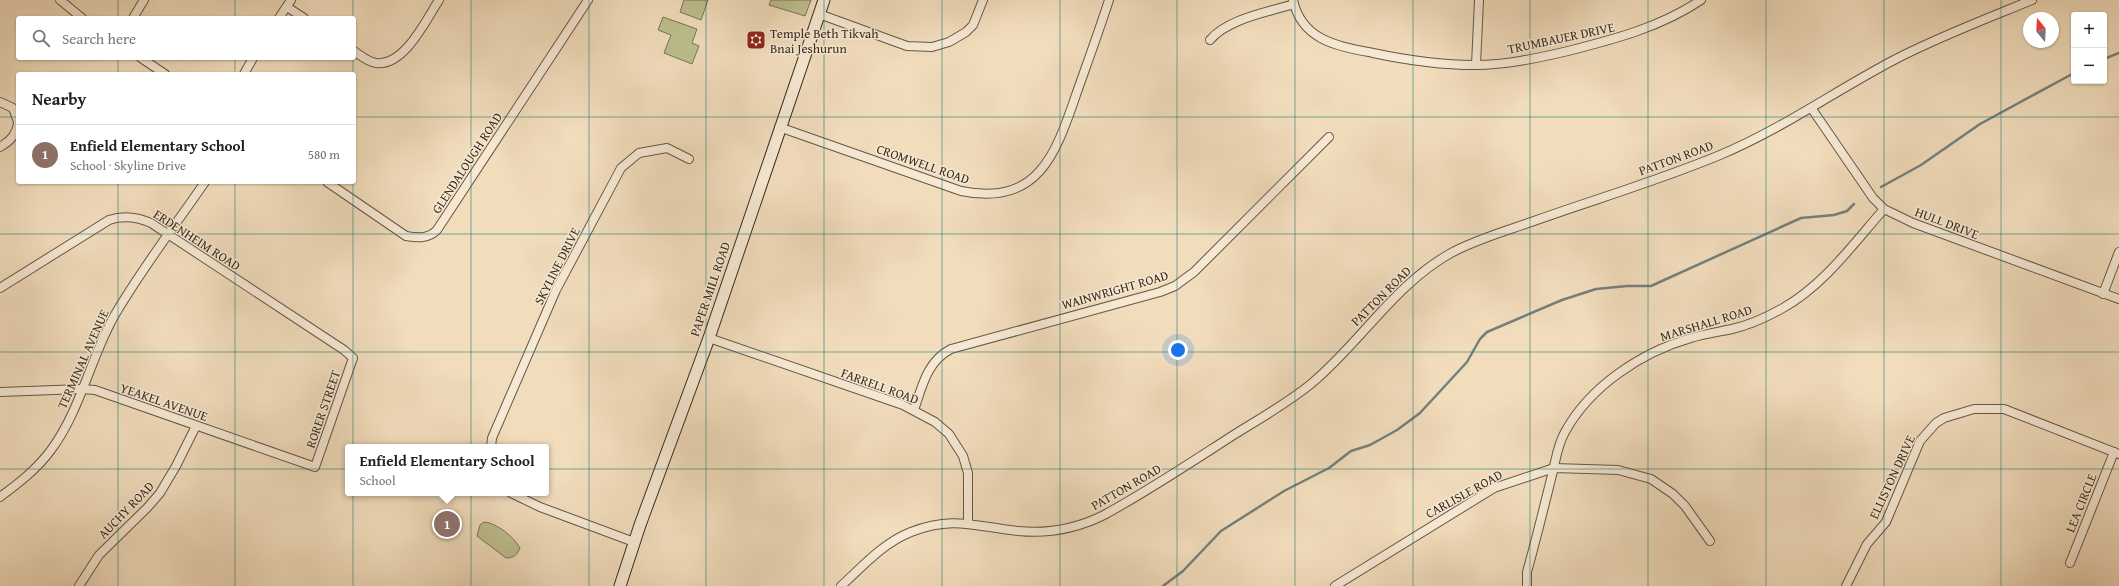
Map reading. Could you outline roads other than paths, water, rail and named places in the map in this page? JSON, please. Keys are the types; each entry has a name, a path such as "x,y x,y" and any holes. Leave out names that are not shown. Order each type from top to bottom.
{"main road":[{"name":"PAPER MILL ROAD","path":"620,586 634,542 709,338 824,0"}],"street":[{"path":"60,0 80,16"},
{"path":"133,16 144,0"},
{"path":"356,52 369,61 376,63 390,62 406,50 439,0"},
{"name":"GLENDALOUGH ROAD","path":"330,184 406,236 417,238 432,235 437,230 588,0"},
{"path":"819,14 907,46 932,47 949,42 966,32 972,25 983,0"},
{"name":"CROMWELL ROAD","path":"780,127 961,191 985,195 1018,187 1034,178 1053,154 1109,0"},
{"path":"1476,65 1478,0"},
{"name":"TRUMBAUER DRIVE","path":"1293,2 1312,33 1328,43 1394,57 1476,65 1545,56 1626,36 1661,22 1701,0"},
{"name":"PATTON ROAD","path":"842,586 881,549 902,536 930,526 968,523 1010,530 1046,532 1074,527 1103,515 1182,467 1313,382 1401,290 1424,271 1451,253 1485,238 1706,161 1771,131 1887,64 2032,0"},
{"path":"1210,40 1215,33 1229,25 1293,2"},
{"path":"280,16 289,3 302,16"},
{"path":"144,60 162,72"},
{"path":"245,72 252,60"},
{"path":"0,102 13,108 16,116"},
{"name":"HULL DRIVE","path":"1812,108 1873,198 1884,209 1914,224 2119,299"},
{"path":"0,147 13,136 16,131"},
{"name":"WAINWRIGHT ROAD","path":"914,410 930,368 937,358 950,349 1160,292 1181,282 1194,272 1329,138"},
{"name":"SKYLINE DRIVE","path":"491,444 492,438 556,290 621,168 639,153 667,148 689,159"},
{"name":"TERMINAL AVENUE","path":"0,497 30,473 52,450 63,432 99,346 113,319 132,286 203,184"},
{"name":"MARSHALL ROAD","path":"1527,586 1527,572 1558,447 1574,418 1607,384 1636,362 1656,351 1690,338 1751,323 1770,315 1799,298 1831,269 1884,209"},
{"name":"ERDENHEIM ROAD","path":"0,288 109,220 125,217 139,218 151,223 168,236 344,350 353,358"},
{"path":"2103,294 2119,252"},
{"name":"FARRELL ROAD","path":"709,338 914,410 944,429 963,456 968,473 968,523"},
{"name":"RORER STREET","path":"315,467 353,358"},
{"name":"YEAKEL AVENUE","path":"0,392 82,389 95,390 315,467"},
{"name":"ELLISTON DRIVE","path":"1846,586 1867,544 1886,522 1920,441 1936,423 1944,418 1974,408 2004,409 2117,453"},
{"name":"AUCHY ROAD","path":"79,586 99,555 147,508 160,493 176,466 196,426"},
{"name":"LEA CIRCLE","path":"2070,563 2117,453"},
{"name":"CARLISLE ROAD","path":"1335,586 1494,488 1554,468 1618,470 1651,479 1673,494 1685,506 1710,541"},
{"path":"517,496 540,507 634,542"}],"waterway":[{"path":"2107,58 2119,53"},
{"path":"1881,187 1921,165 1980,124 2071,75"},
{"path":"1163,586 1183,571 1221,531 1284,491 1329,468 1351,451 1370,445 1397,430 1420,413 1467,362 1480,339 1487,332 1562,300 1596,289 1627,286 1651,286 1801,218 1834,215 1847,211 1854,204"}],"place":[{"name":"Temple Beth Tikvah Bnai Jeshurun","path":"756,40"},
{"name":"Enfield Elementary School","path":"447,524"}]}
